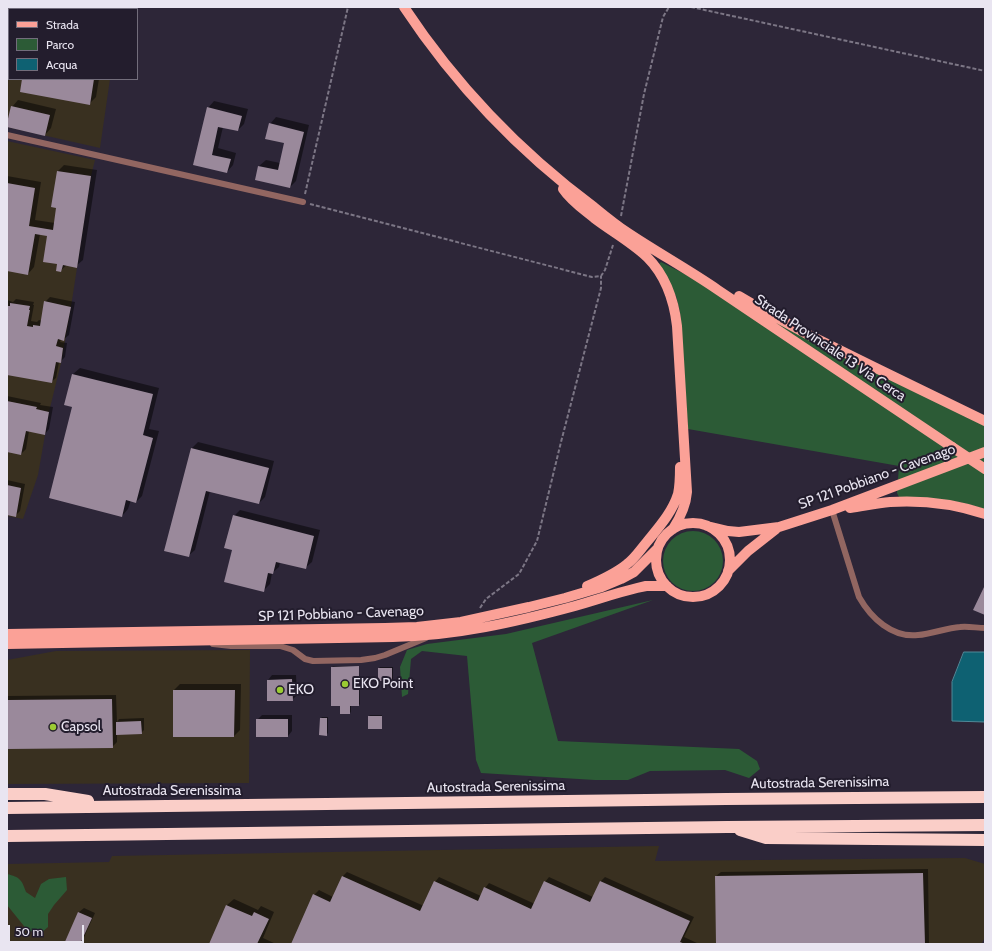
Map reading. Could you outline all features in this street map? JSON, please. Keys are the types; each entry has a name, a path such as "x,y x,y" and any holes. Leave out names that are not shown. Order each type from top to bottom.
{"highway":[{"path":"7,794 44,794 119,806"},
{"name":"Autostrada Serenissima","path":"7,808 985,797"},
{"path":"7,836 985,825"},
{"path":"727,827 766,838 985,840"}],"main road":[{"path":"404,7 434,49 484,109 554,175 627,233 659,252 693,268 763,310 807,334 985,421"},
{"path":"554,175 568,196 576,204 646,256 660,273 673,301 677,326 687,482 687,497 684,508 673,529"},
{"name":"Strada Provinciale 13 Via Cerca","path":"659,252 985,469"},
{"path":"529,608 544,600 596,583 627,564 635,556 664,520 675,501 680,484 680,460 683,429"},
{"name":"SP 121 Pobbiano - Cavenago","path":"707,526 718,533 723,538 727,546 730,559 728,571 720,586 713,591 704,596 683,596 673,591 661,578 657,570 656,558 658,549 664,537 679,526 688,523 698,523 728,531 739,532 779,527 832,510 985,452"},
{"path":"832,510 890,502 919,502 958,506 985,514"},
{"name":"SP 121 Pobbiano - Cavenago","path":"728,571 748,551 779,527"},
{"name":"SP 121 Pobbiano - Cavenago","path":"7,634 385,628 456,622 529,608 602,587 634,572 658,549"},
{"name":"SP 121 Pobbiano - Cavenago","path":"7,644 393,638 433,635 482,628 540,615 646,586 667,586"}],"lane":[{"path":"7,135 303,202"},
{"path":"832,510 859,597 868,610 885,627 905,635 917,635 960,627 985,628"},
{"path":"198,641 231,646 280,646 293,650 305,659 313,661 361,660 376,658 391,653 433,635"}],"path":[{"path":"348,7 303,202 592,277 601,276"},
{"path":"620,217 644,94 663,17 669,7"},
{"path":"691,7 985,71"},
{"path":"474,619 486,599 520,574 537,541 601,288 601,276 605,270 613,245"}],"shaded area":[{"path":"7,7 122,7 8,8 7,56"},
{"path":"8,80 110,80 100,148 7,127"},
{"path":"7,141 95,160 91,176 61,363 49,412 38,475 23,519 7,516"},
{"path":"250,650 249,783 7,784 7,660 56,651"},
{"path":"659,846 655,861 965,858 985,864 985,937 980,944 7,944 7,864 109,862 112,856"}],"green space":[{"path":"661,262 985,426 985,509 964,503 943,500 899,497 897,493 899,466 688,429 680,312 676,296 659,264"},
{"path":"693,531 710,536 718,544 723,561 718,578 710,586 693,591 676,586 668,578 663,561 668,544 676,536"},
{"path":"653,600 532,643 558,741 739,749 757,761 760,769 749,778 725,770 650,771 628,780 595,780 481,773 476,760 467,656 422,651 411,659 408,694 402,697 400,667 407,650 427,644 506,634"},
{"path":"7,874 15,876 20,880 26,892 35,898 41,884 49,879 66,877 67,890 48,914 48,927 41,933 28,931 7,905"}],"water":[{"path":"964,652 985,652 985,722 952,721 952,682"}],"building":[{"path":"7,7 79,7 8,8 7,30"},
{"path":"22,80 94,80 90,105 20,92"},
{"path":"11,106 50,115 45,136 7,127"},
{"path":"207,107 242,116 238,131 218,127 212,155 231,159 227,173 193,165"},
{"path":"269,123 304,132 290,188 255,180 258,166 278,170 284,143 265,139"},
{"path":"57,171 91,176 77,268 63,265 61,272 56,271 57,264 43,262 47,236 35,234 28,275 7,271 7,183 35,188 29,226 53,230 56,208 51,207"},
{"path":"44,301 71,307 64,341 58,339 56,346 63,348 61,363 56,362 52,383 7,375 7,306 10,306 10,303 30,306 27,326 33,327 33,325 40,326"},
{"path":"72,374 153,394 143,435 153,438 136,503 126,500 122,517 49,498 72,407 64,405"},
{"path":"7,401 37,407 36,409 49,412 45,435 26,431 21,455 7,452"},
{"path":"191,448 269,468 259,504 206,491 189,557 164,551"},
{"path":"7,485 21,488 16,517 7,515"},
{"path":"233,515 314,536 306,569 276,562 273,574 268,573 264,592 224,582 232,550 224,548"},
{"path":"985,585 985,615 973,610"},
{"path":"359,666 359,706 350,706 350,714 340,714 340,706 331,706 331,667"},
{"path":"378,668 392,668 392,681 378,681"},
{"path":"292,679 293,701 267,701 267,680"},
{"path":"173,690 235,690 234,737 173,737"},
{"path":"112,699 113,748 7,749 7,700"},
{"path":"368,716 382,716 382,729 368,729"},
{"path":"320,718 327,718 327,736 319,735"},
{"path":"256,719 288,719 288,737 256,737"},
{"path":"141,721 142,734 116,735 116,722"},
{"path":"923,873 925,944 716,944 715,876"},
{"path":"342,876 420,911 434,881 478,901 484,887 531,909 544,881 590,902 600,881 690,921 680,942 685,944 291,944 313,894 330,902"},
{"path":"226,905 252,916 254,912 269,919 257,944 209,944"},
{"path":"78,912 92,918 80,944 64,944"}],"place":[{"name":"EKO Point","path":"345,684"},
{"name":"EKO","path":"280,690"},
{"name":"Capsol","path":"53,727"}]}
